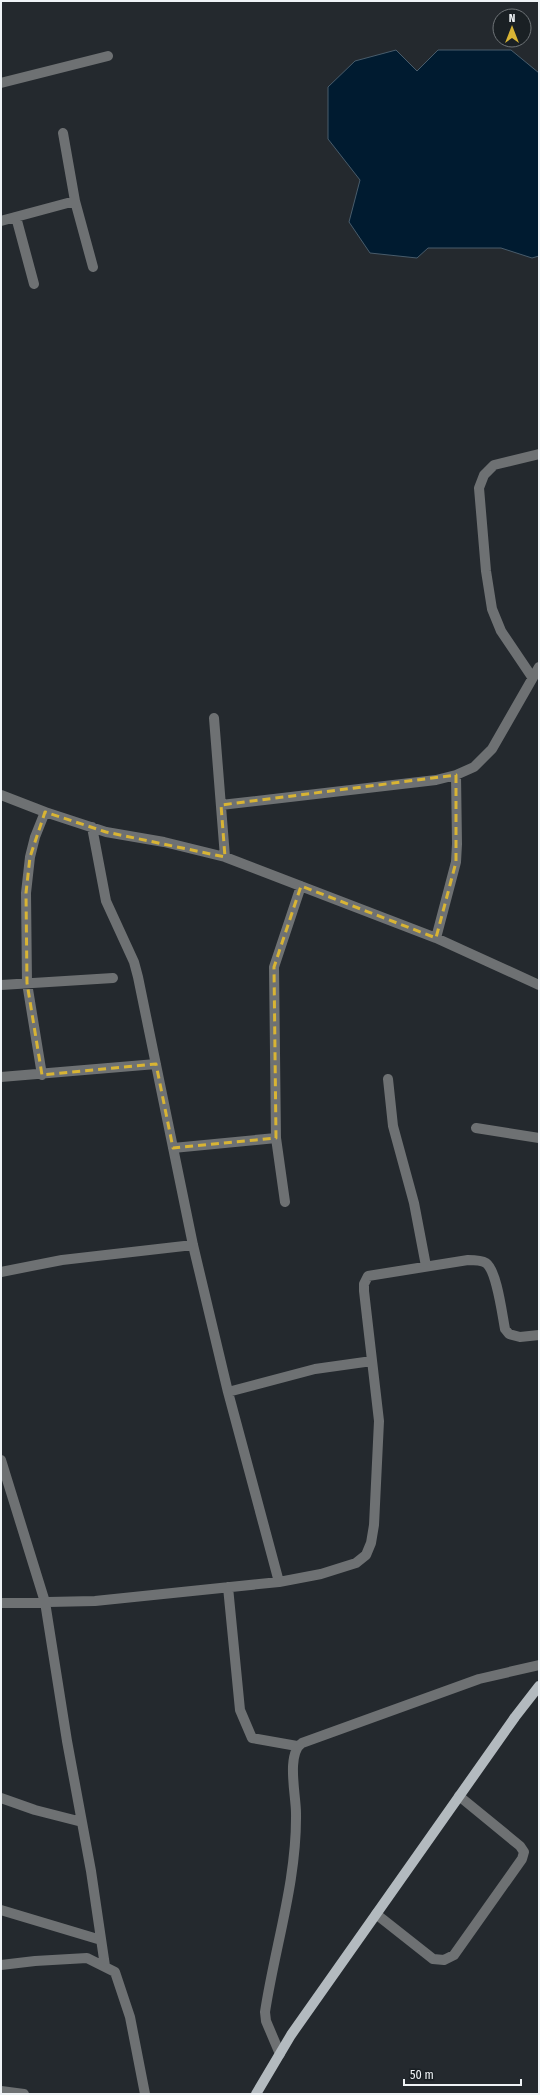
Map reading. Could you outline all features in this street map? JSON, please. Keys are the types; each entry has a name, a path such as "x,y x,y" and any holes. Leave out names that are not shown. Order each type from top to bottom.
{"main road":[{"path":"256,2094 291,2035 459,1796 539,1686"}],"street":[{"path":"1,83 108,56"},
{"path":"63,133 75,201 93,267"},
{"path":"1,221 75,201"},
{"path":"16,217 34,284"},
{"path":"532,677 501,631 492,609 486,571 479,488 484,475 494,465 539,454"},
{"path":"221,805 436,780 456,775 474,767 492,749 539,667"},
{"path":"214,718 225,857"},
{"path":"436,938 456,862 456,775"},
{"path":"1,795 45,812 92,827 225,857 436,938 539,984"},
{"path":"42,1075 27,983 27,875 35,837 45,812"},
{"path":"92,827 106,900 134,962 138,977 193,1245 228,1392 279,1582"},
{"path":"285,1202 276,1138 274,967 301,886"},
{"path":"1,985 113,978"},
{"path":"1,1077 42,1075 156,1064"},
{"path":"388,1079 394,1126 414,1203 426,1266"},
{"path":"476,1128 539,1138"},
{"path":"173,1148 276,1138"},
{"path":"1,1272 70,1259 193,1245"},
{"path":"1,1603 95,1601 279,1582 321,1574 356,1563 366,1555 371,1543 374,1525 379,1421 364,1291 365,1280 372,1274 468,1260 486,1263 494,1276 505,1329 509,1334 520,1337 539,1335"},
{"path":"228,1392 315,1369 372,1360"},
{"path":"2,1464 45,1602 66,1741 82,1822 104,1966"},
{"path":"228,1587 240,1710 252,1738 297,1746 479,1679 539,1665"},
{"path":"280,2054 266,2021 265,2012 291,1882 296,1813 293,1758 297,1746"},
{"path":"376,1914 433,1959 444,1960 454,1955 522,1859 524,1852 520,1846 459,1796"},
{"path":"1,1798 35,1810 82,1822"},
{"path":"1,1910 101,1940"},
{"path":"1,1965 35,1961 87,1958 115,1972 130,2018 145,2094"},
{"path":"1,2091 24,2094"}],"highlighted area":[{"path":"456,775 456,862 436,938 301,886 274,967 276,1138 173,1148 156,1064 42,1075 27,983 26,893 30,857 45,812 106,832 225,857 221,805"}],"water":[{"path":"396,50 417,71 438,50 511,50 539,73 539,256 532,258 501,248 428,248 417,258 370,253 349,222 360,180 328,139 328,87 355,61"}]}
